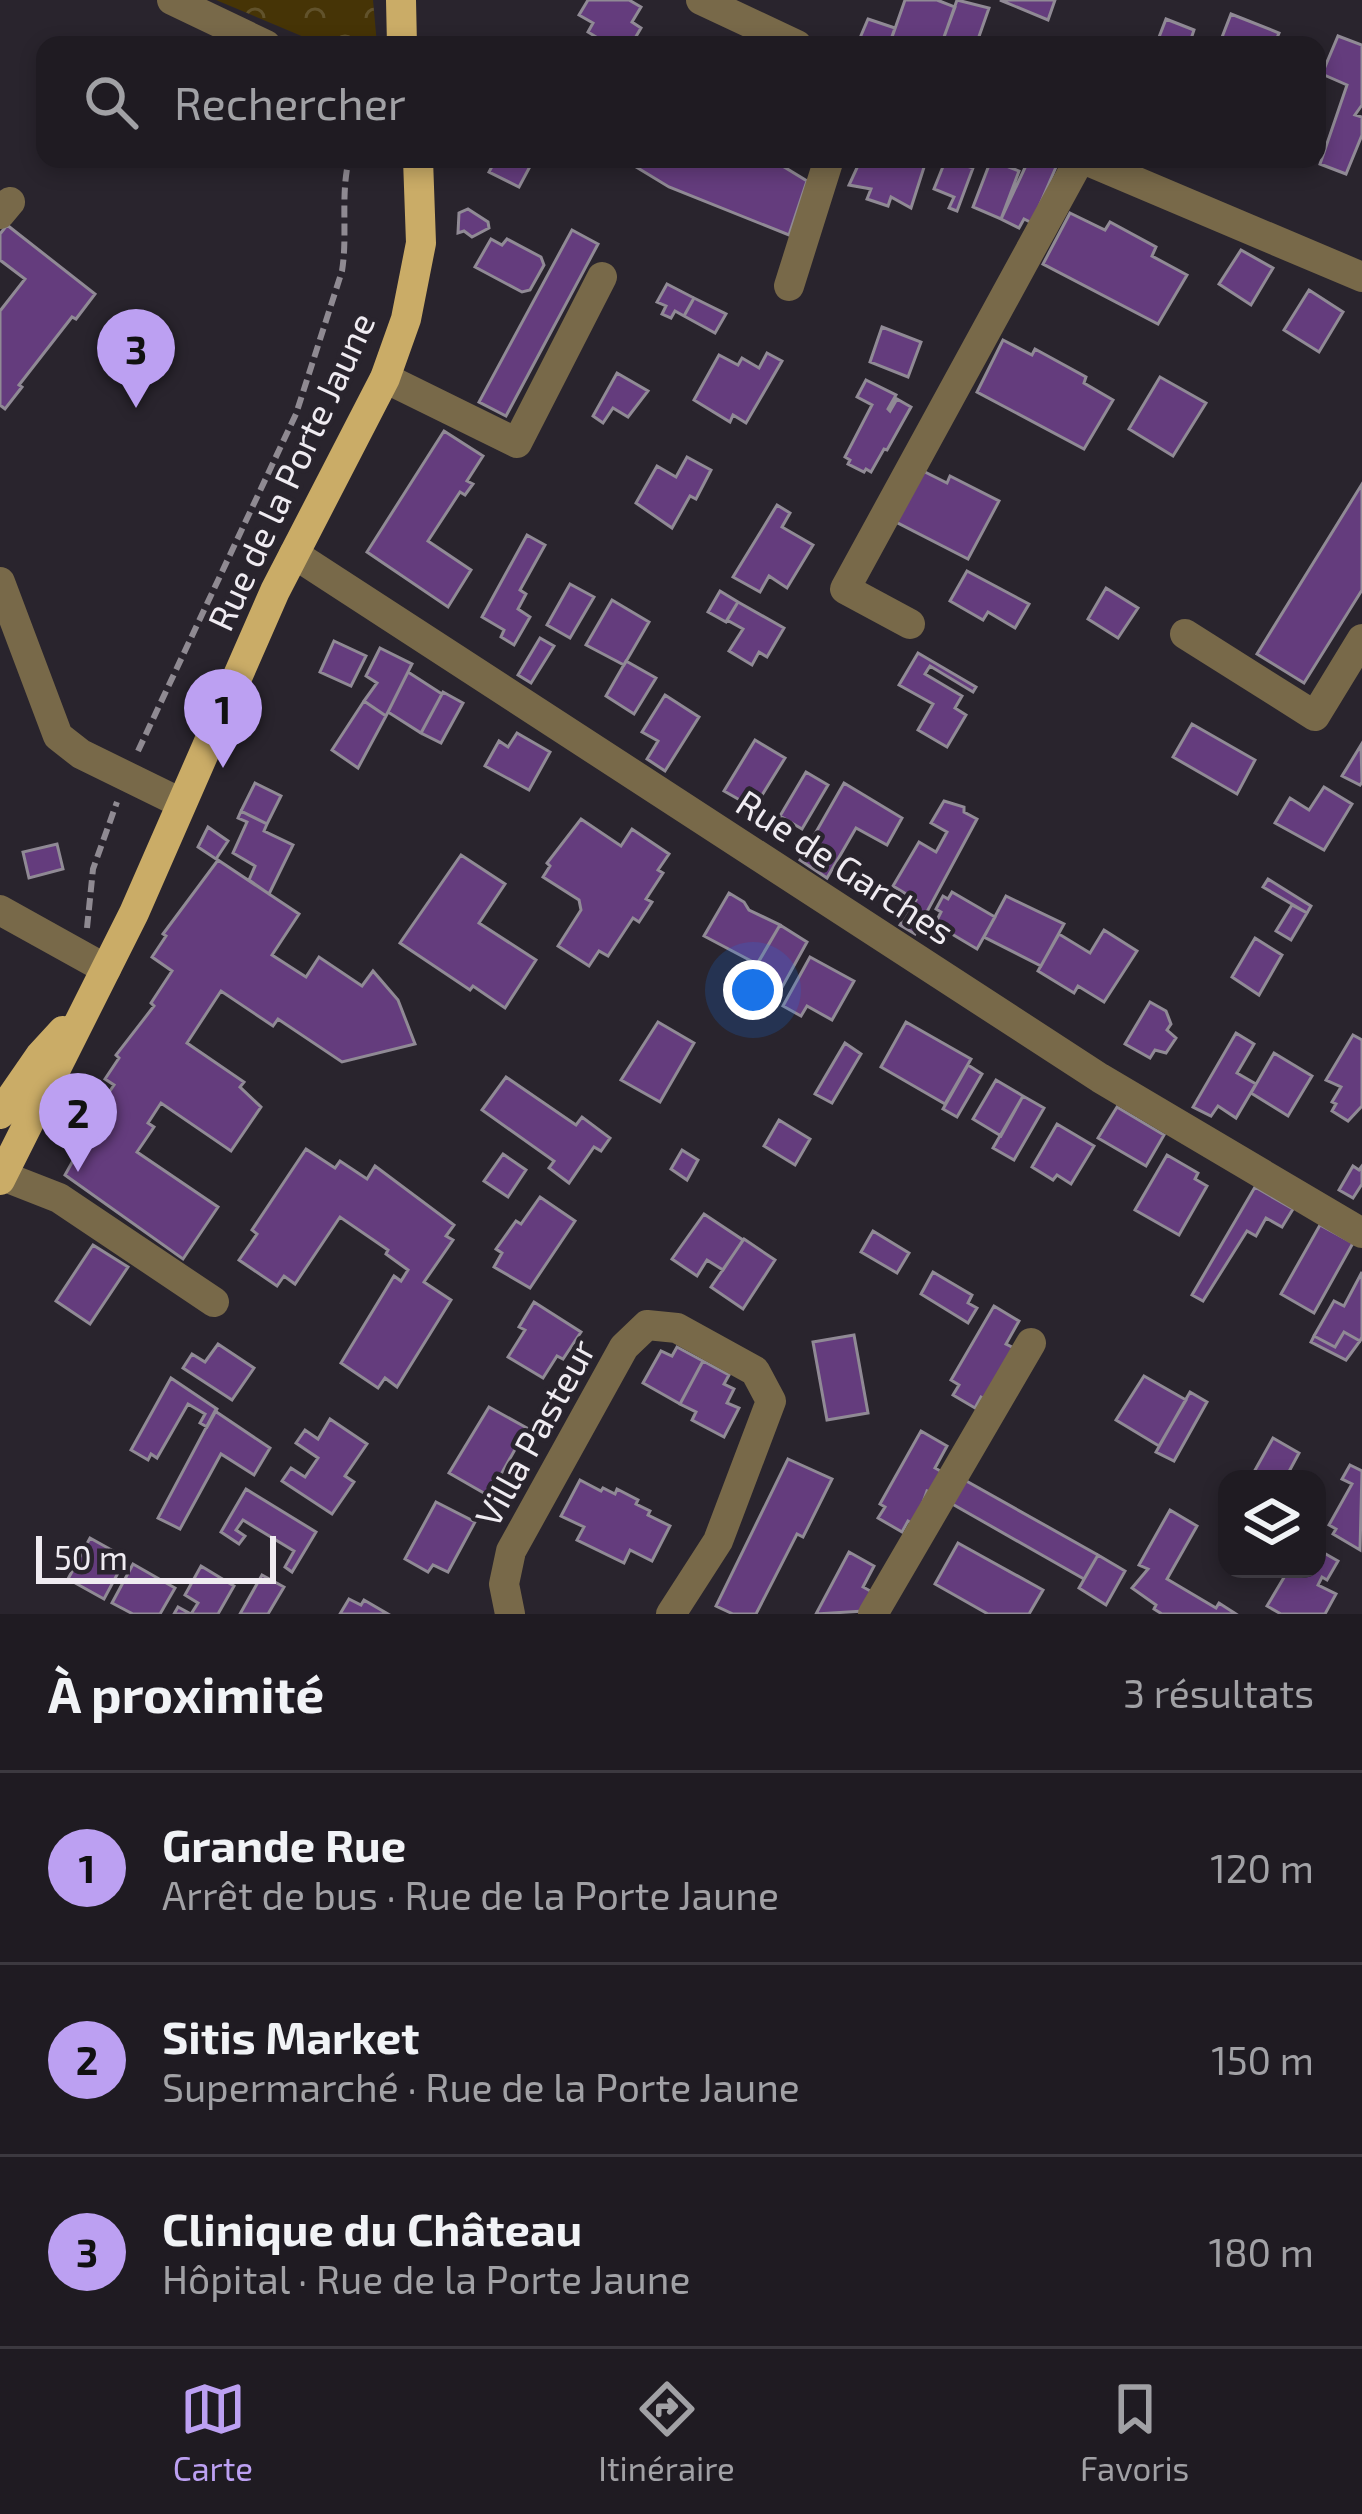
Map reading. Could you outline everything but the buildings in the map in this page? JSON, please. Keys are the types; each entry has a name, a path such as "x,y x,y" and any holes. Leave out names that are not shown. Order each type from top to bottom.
{"main road":[{"path":"401,0 402,36"},
{"name":"Rue de la Porte Jaune","path":"1,1177 106,969 294,554 385,378 406,319 421,243 418,168"},
{"name":"Rue de la Porte Jaune","path":"0,1114 40,1056 91,1000"}],"street":[{"path":"172,0 247,36"},
{"path":"701,0 778,36"},
{"path":"789,286 827,168"},
{"path":"910,624 844,589 1076,168"},
{"path":"1102,168 1362,277"},
{"path":"385,378 518,443 602,277"},
{"name":"Rue de Garches","path":"294,554 1100,1078 1362,1232"},
{"path":"0,582 58,736 81,754 181,803"},
{"path":"1184,634 1315,716 1362,639"},
{"path":"0,910 106,969"},
{"path":"1,1177 59,1198 214,1302"},
{"name":"Villa Pasteur","path":"510,1614 504,1584 511,1551 625,1346 647,1325 677,1328 755,1371 771,1401 718,1541 671,1614"},
{"path":"873,1614 1031,1343"}],"path":[{"path":"75,952 87,931 93,869 126,776 296,414 342,271 348,168"}],"green space":[{"path":"216,0 373,0 376,36 302,36"}],"place":[{"name":"Clinique du Château","path":"136,408"},
{"name":"Grande Rue","path":"223,768"},
{"name":"Sitis Market","path":"78,1172"}]}
